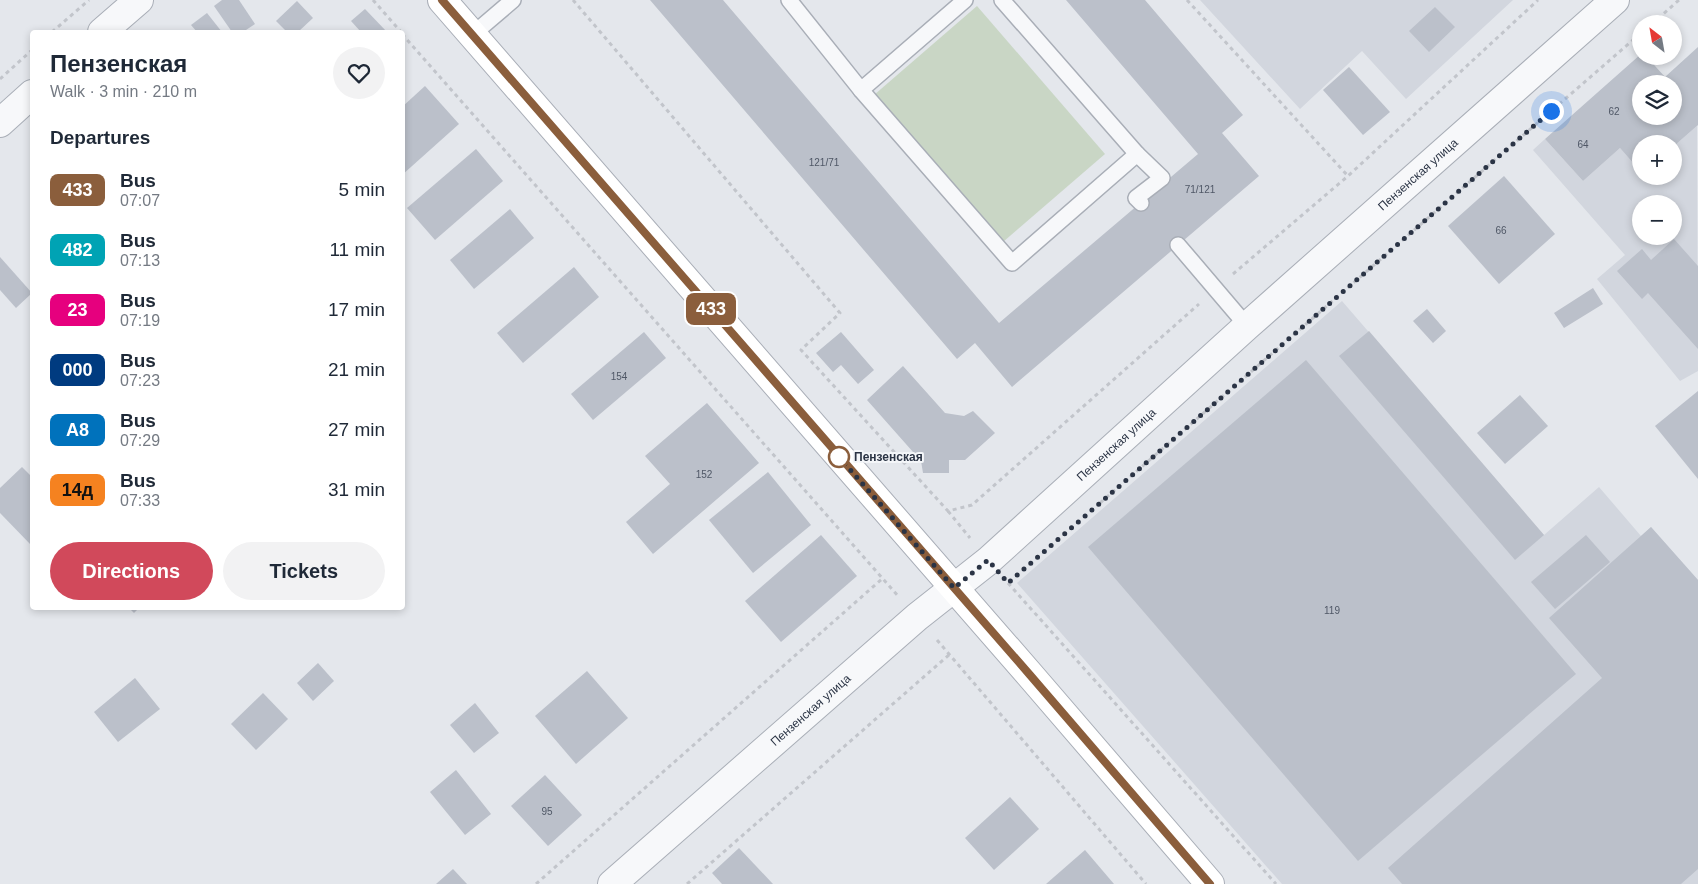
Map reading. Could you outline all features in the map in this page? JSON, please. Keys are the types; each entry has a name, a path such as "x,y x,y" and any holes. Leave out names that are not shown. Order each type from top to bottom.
{"main road":[{"path":"442,0 1210,884"}],"street":[{"path":"104,30 139,0"},
{"name":"Пензенская улица","path":"612,884 917,618 988,560 1247,326 1615,0"},
{"path":"0,123 30,96"}],"lane":[{"path":"472,35 513,0"},
{"path":"789,0 861,90 1012,263 1137,154"},
{"path":"861,90 965,0"},
{"path":"1002,0 1137,154 1162,178 1136,198 1141,203"},
{"path":"1178,246 1247,326"}],"path":[{"path":"54,30 89,0"},
{"path":"372,0 399,30"},
{"path":"573,0 840,313 801,350 948,511 988,560 1276,884"},
{"path":"1187,0 1348,176"},
{"path":"948,511 972,505 1215,290 1348,176 1538,0"},
{"path":"1662,15 1679,0"},
{"path":"405,36 950,654 1146,884"},
{"path":"1098,504 1632,41"},
{"path":"0,78 30,52"},
{"path":"536,884 883,578"},
{"path":"687,884 950,654"}],"shaded area":[{"path":"1200,0 1513,0 1406,99 1362,51 1300,109"},
{"path":"1697,126 1698,371 1680,381 1597,279 1625,255 1533,150 1545,139 1583,181 1620,148 1632,162 1632,185 1682,185 1682,139"},
{"path":"1342,301 1544,535 1599,487 1641,536 1651,527 1698,580 1698,884 1282,884 1017,583"}],"green space":[{"path":"977,6 1105,154 1003,242 874,95"}],"building":[{"path":"222,0 239,0 255,24 246,30 231,30 214,6"},
{"path":"650,0 723,0 999,323 1198,154 1066,0 1145,0 1243,115 1222,133 1259,176 1012,387 975,343 957,359"},
{"path":"297,1 313,18 300,30 285,30 276,21"},
{"path":"1435,7 1455,27 1429,52 1409,31"},
{"path":"365,9 385,30 359,30 351,21"},
{"path":"207,13 220,30 195,30 191,25"},
{"path":"1698,47 1698,125 1682,139 1682,135 1632,135 1632,162 1620,148 1583,181 1545,139 1632,62 1632,65 1654,65 1663,75 1632,75 1632,125 1682,125 1682,75 1667,75 1678,65 1682,65 1682,62"},
{"path":"1349,67 1390,112 1363,135 1323,90"},
{"path":"425,86 459,124 405,172 405,104"},
{"path":"476,149 503,181 435,240 407,208"},
{"path":"1504,176 1555,234 1499,284 1448,226"},
{"path":"510,209 534,238 474,289 450,260"},
{"path":"1667,245 1679,245 1698,266 1698,349 1648,293 1642,299 1617,271 1642,249 1651,260"},
{"path":"0,257 30,291 30,295 16,308 0,290"},
{"path":"574,267 599,297 523,363 497,333"},
{"path":"1593,288 1603,304 1564,328 1554,313"},
{"path":"1427,309 1446,331 1433,343 1413,321"},
{"path":"1369,331 1544,535 1515,560 1339,356"},
{"path":"644,332 666,358 593,420 571,394"},
{"path":"841,332 874,370 858,384 841,365 833,372 816,353"},
{"path":"1306,360 1576,674 1358,861 1088,547"},
{"path":"903,366 945,413 964,416 973,411 995,433 965,460 949,460 949,473 923,473 921,461 867,400"},
{"path":"1698,391 1698,479 1655,426"},
{"path":"1520,395 1548,426 1505,464 1477,433"},
{"path":"707,403 759,463 653,554 626,522 670,484 645,456"},
{"path":"22,467 30,475 30,544 0,513 0,488"},
{"path":"768,472 811,525 753,573 709,520"},
{"path":"1651,527 1698,580 1698,869 1681,884 1402,884 1388,868 1602,678 1549,618"},
{"path":"821,535 857,576 781,642 745,601"},
{"path":"1586,535 1610,562 1555,609 1531,582"},
{"path":"318,663 334,681 313,701 297,683"},
{"path":"587,671 628,718 576,764 535,716"},
{"path":"135,678 160,709 118,742 94,712"},
{"path":"263,693 288,719 256,750 231,724"},
{"path":"475,703 499,733 474,753 450,725"},
{"path":"456,770 491,814 465,835 430,792"},
{"path":"545,775 582,815 548,846 511,806"},
{"path":"1010,797 1039,829 994,870 965,838"},
{"path":"739,848 773,884 722,884 712,873"},
{"path":"1085,850 1114,884 1046,884"},
{"path":"453,869 467,884 436,884"}],"bus line":[{"name":"433","path":"442,0 1210,884"}],"place":[{"name":"Пензенская","path":"839,457"}],"route":[{"path":"839,457 954,588 988,560 1008,583 1551,111"}]}
